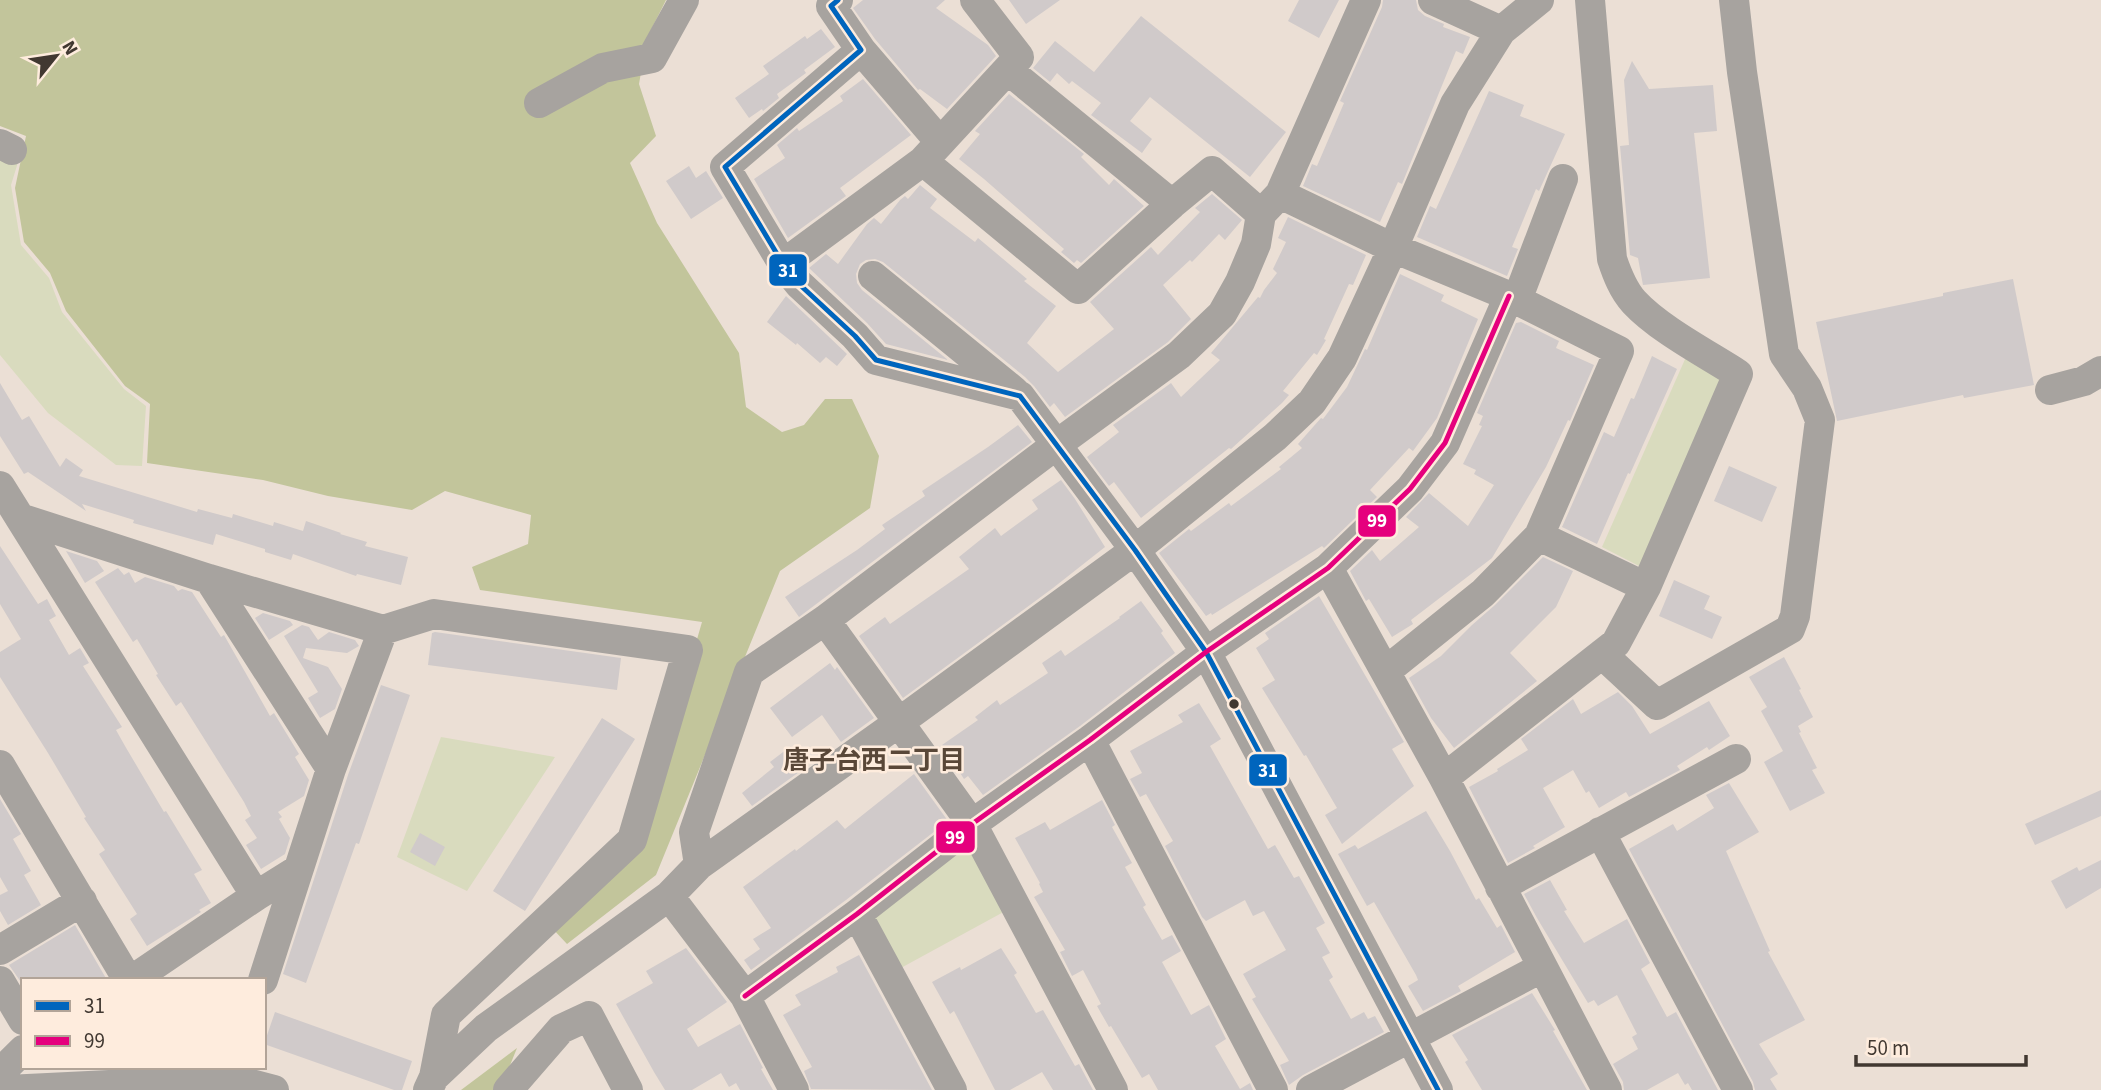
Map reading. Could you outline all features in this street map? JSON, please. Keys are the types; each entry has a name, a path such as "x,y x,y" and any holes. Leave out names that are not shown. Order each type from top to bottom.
{"street":[{"path":"539,103 603,68 652,58 684,0"},
{"path":"838,0 831,6 932,152 1078,289 1212,171 1271,204 1393,248 1513,298 1619,351 1539,536 1483,593 1386,671"},
{"path":"783,264 932,152 1019,57 975,0"},
{"path":"699,865 694,832 750,672 825,620 1179,355 1222,314 1240,282 1271,204 1366,0"},
{"path":"1433,0 1501,31"},
{"path":"431,1083 486,1028 669,895 699,865 1135,550 1275,437 1312,402 1342,358 1455,104 1501,31 1539,0"},
{"path":"1444,778 1616,643 1646,587 1738,374 1654,320 1633,301 1620,280 1612,258 1590,0"},
{"path":"1602,654 1657,705 1790,629 1795,616 1820,419 1807,388 1784,355 1742,72 1734,0"},
{"path":"861,50 725,167 783,264 799,284 855,336 876,360 1020,396"},
{"path":"1007,70 1172,204"},
{"path":"745,996 1206,652 1328,568 1410,489 1445,443 1513,298 1563,179"},
{"path":"873,276 1020,396 1135,550 1206,652 1438,1090"},
{"path":"2050,390 2084,381 2101,371"},
{"path":"0,486 257,896"},
{"path":"20,518 209,579 383,630 434,614 688,650 632,841 446,1015 431,1083"},
{"path":"1539,536 1646,587"},
{"path":"1328,568 1444,778 1606,1090"},
{"path":"209,579 331,769"},
{"path":"825,620 972,824 1113,1090"},
{"path":"263,978 331,769 383,630"},
{"path":"1090,740 1273,1090"},
{"path":"1500,887 1735,760"},
{"path":"0,765 129,978"},
{"path":"1600,832 1738,1090"},
{"path":"133,978 296,871"},
{"path":"669,895 745,996 793,1090"},
{"path":"0,950 82,901"},
{"path":"857,914 952,1090"},
{"path":"1311,1090 1541,968"},
{"path":"0,981 21,1017"},
{"path":"508,1090 561,1029 589,1016 628,1090"},
{"path":"0,1073 21,1052"},
{"path":"7,1090 229,1076 274,1090"}],"green space":[{"path":"0,0 666,0 647,38 639,84 656,136 630,163 657,223 739,353 746,407 782,432 804,425 825,399 852,399 879,456 870,508 780,571 656,875 567,944 552,928 639,840 702,622 480,590 472,567 528,544 531,515 445,491 412,510 328,496 263,480 147,463 150,404 125,386 66,311 50,273 24,242 15,188 26,136 0,126"},
{"path":"0,150 19,159 11,185 21,245 49,278 62,312 124,389 146,406 142,466 116,465 48,413 0,355"},
{"path":"1686,357 1725,379 1643,568 1602,547"},
{"path":"441,737 555,757 467,891 397,857"},
{"path":"970,834 1009,909 899,969 870,912"},
{"path":"517,1048 504,1080 496,1090 461,1090"}],"building":[{"path":"863,0 945,0 936,8 988,45 996,56 947,109 918,90 875,39 853,8"},
{"path":"1009,0 1060,0 1026,24"},
{"path":"1299,0 1339,0 1319,38 1288,21"},
{"path":"1383,0 1416,0 1418,10 1425,16 1444,24 1443,27 1470,37 1463,54 1456,51 1402,184 1398,182 1380,222 1303,186 1312,164 1317,166 1344,103 1340,101"},
{"path":"1141,16 1286,132 1250,177 1150,97 1130,121 1152,139 1142,153 1091,115 1101,103 1072,81 1069,84 1057,73 1050,82 1033,68 1055,41 1094,72"},
{"path":"821,29 835,47 777,94 779,98 749,118 735,98 769,74 763,66 805,36 807,39"},
{"path":"1632,61 1649,89 1713,85 1717,131 1694,133 1710,278 1643,285 1638,258 1630,255 1620,146 1629,145 1624,80"},
{"path":"863,79 911,135 840,188 846,196 788,238 754,179 785,158 777,145 797,128 799,131 843,101 840,96"},
{"path":"1489,91 1524,105 1520,116 1565,134 1539,191 1536,189 1512,247 1518,249 1507,276 1417,237 1430,206 1436,209"},
{"path":"1009,94 1084,154 1081,157 1109,185 1114,179 1144,206 1081,263 1077,260 1074,263 1061,252 1064,249 959,159 980,134 975,131"},
{"path":"689,166 696,178 706,171 723,198 691,219 666,181"},
{"path":"920,185 937,199 930,208 975,242 978,238 1027,279 1024,281 1056,306 1027,343 1058,372 1114,329 1090,302 1151,247 1158,255 1200,212 1195,208 1212,194 1242,220 1225,240 1219,234 1192,262 1190,260 1163,285 1191,319 1168,342 1065,417 1054,403 1050,407 1025,377 883,262 875,259 860,264 856,274 857,283 862,290 948,360 886,344 809,268 826,254 838,264 867,224 874,218 881,224 900,200 905,196 908,199"},
{"path":"1288,217 1366,255 1353,285 1349,284 1317,355 1314,353 1283,391 1289,395 1282,403 1231,449 1141,518 1114,482 1109,486 1087,457 1119,432 1113,425 1171,383 1181,397 1220,360 1211,353 1258,297 1260,298 1277,273 1273,269 1286,242 1278,238"},
{"path":"1400,274 1444,295 1441,301 1478,319 1437,418 1413,451 1409,448 1370,490 1377,497 1324,548 1322,546 1212,615 1211,613 1206,616 1159,553 1189,529 1191,531 1229,503 1231,506 1281,469 1279,467 1302,448 1298,444 1321,418 1323,419 1347,387 1365,349 1367,350"},
{"path":"2013,279 2034,385 1964,398 1963,395 1837,421 1816,322"},
{"path":"786,296 847,354 837,366 826,357 820,363 767,322"},
{"path":"1521,322 1559,341 1556,348 1594,365 1570,421 1568,420 1546,467 1492,558 1411,620 1413,624 1392,637 1369,599 1366,601 1350,571 1372,550 1380,561 1419,527 1406,517 1429,493 1468,526 1494,485 1474,474 1476,470 1463,464 1482,426 1479,425 1483,416 1477,413 1516,323"},
{"path":"1652,356 1677,369 1597,544 1562,527 1604,432 1614,437"},
{"path":"0,383 22,420 29,416 60,467 66,458 83,470 79,476 197,512 198,509 232,518 233,514 273,526 274,522 303,531 306,521 341,533 367,542 365,546 408,557 401,585 357,574 356,576 293,554 291,560 216,534 213,545 133,523 134,520 82,504 86,511 28,472 24,474 0,436"},
{"path":"1018,425 1032,442 799,617 785,597 857,550 885,529 882,525 925,496 922,491"},
{"path":"1729,466 1777,487 1762,522 1714,501"},
{"path":"1061,480 1105,547 903,698 859,636 885,617 890,624 969,569 959,557 995,528 1001,536 1038,509 1032,500"},
{"path":"0,546 38,604 47,599 56,616 49,620 69,655 80,648 89,663 83,666 122,727 116,730 202,870 194,874 211,903 147,946 130,919 137,914 99,854 105,850 0,677 0,652 21,639 0,604"},
{"path":"66,551 97,561 104,571 85,583"},
{"path":"1543,557 1573,571 1556,607 1510,653 1537,681 1454,748 1431,718 1409,678 1441,656"},
{"path":"118,568 124,575 129,572 135,583 145,577 174,586 178,591 182,589 192,592 221,637 224,635 270,716 274,713 299,754 295,757 309,780 304,796 278,812 290,838 285,854 261,869 246,845 257,838 245,820 251,816 244,802 181,702 176,706 137,639 133,642 95,582"},
{"path":"1674,580 1710,596 1704,609 1722,617 1712,639 1659,616"},
{"path":"1319,596 1404,742 1392,749 1414,786 1342,844 1325,815 1337,808 1262,688 1275,680 1256,648 1269,639 1265,633"},
{"path":"1141,601 1175,653 1080,726 983,795 968,776 964,779 942,745 978,720 975,717 997,700 1000,705 1048,673 1042,663 1061,650 1065,656"},
{"path":"263,613 290,621 293,625 269,640 255,618"},
{"path":"302,625 309,627 318,640 329,632 355,640 359,646 347,653 306,648 303,658 328,667 342,689 335,709 320,718 308,698 318,692 284,636"},
{"path":"432,633 621,658 617,690 428,665"},
{"path":"1784,657 1813,717 1798,726 1801,732 1799,733 1817,768 1812,770 1825,793 1790,811 1764,762 1783,751 1761,711 1767,707 1749,677"},
{"path":"830,663 835,670 837,667 874,718 841,742 822,715 792,737 770,708"},
{"path":"381,685 410,695 359,844 356,843 306,983 283,974 348,775"},
{"path":"1618,692 1632,706 1650,734 1709,701 1730,736 1677,766 1680,770 1629,797 1626,792 1599,808 1589,791 1586,793 1573,770 1543,788 1565,827 1508,863 1469,787 1528,750 1521,739 1573,699 1581,714"},
{"path":"1199,703 1221,739 1210,746 1268,849 1275,845 1294,878 1299,876 1325,923 1316,928 1330,953 1322,957 1333,977 1329,980 1351,1019 1364,1012 1368,1019 1375,1016 1384,1032 1289,1085 1280,1065 1289,1061 1252,999 1256,997 1243,974 1286,950 1264,911 1253,916 1245,900 1206,921 1202,917 1165,846 1173,841 1146,794 1140,797 1130,779 1142,773 1130,751 1183,722 1178,715"},
{"path":"602,718 635,739 525,911 493,891"},
{"path":"791,746 806,767 752,806 742,793 774,767 770,762"},
{"path":"914,774 948,821 751,970 744,960 760,949 753,939 771,928 743,887 837,820 845,829"},
{"path":"1729,783 1759,832 1726,851 1770,951 1768,952 1805,1020 1759,1044 1778,1074 1770,1079 1777,1090 1755,1090 1629,849 1673,824 1677,831 1714,808 1706,795"},
{"path":"2101,790 2101,816 2035,845 2025,824"},
{"path":"0,799 21,834 13,839 31,871 24,875 41,905 8,925 0,911 0,895 8,891 0,877"},
{"path":"1102,800 1115,825 1112,827 1132,863 1125,867 1146,905 1143,907 1162,940 1172,935 1181,951 1162,962 1191,1015 1209,1005 1226,1039 1215,1046 1240,1089 1250,1083 1253,1090 1158,1090 1149,1074 1142,1078 1111,1026 1109,1027 1097,1006 1101,1004 1083,970 1072,976 1060,952 1065,950 1034,897 1043,892 1040,883 1015,838 1045,822 1050,830"},
{"path":"1426,811 1476,900 1479,898 1497,928 1501,925 1515,952 1458,986 1461,991 1423,1011 1408,986 1418,980 1416,975 1374,902 1367,906 1338,854 1355,845 1358,849"},
{"path":"420,833 445,847 435,866 410,852"},
{"path":"2101,860 2101,888 2066,909 2051,881 2077,867 2079,871"},
{"path":"1550,880 1567,910 1564,911 1584,943 1627,919 1650,963 1641,969 1667,1017 1676,1012 1718,1090 1692,1090 1688,1083 1685,1085 1678,1073 1647,1090 1624,1090 1623,1082 1613,1064 1638,1049 1632,1037 1637,1034 1617,995 1598,1006 1594,1000 1588,1003 1537,918 1524,894"},
{"path":"75,925 106,978 21,978 21,982 9,965"},
{"path":"686,948 727,1002 687,1029 698,1047 740,1024 773,1090 740,1090 736,1083 729,1087 721,1073 692,1090 665,1090 616,1004 653,983 646,971"},
{"path":"1001,948 1017,973 1014,975 1036,1013 1043,1010 1075,1066 1079,1064 1093,1090 1053,1090 1042,1072 1010,1090 995,1090 954,1011 950,1014 932,982"},
{"path":"859,955 932,1090 811,1089 804,1071 812,1067 783,1015 801,1005 795,995 838,972 836,967"},
{"path":"1532,993 1587,1090 1482,1090 1465,1062 1468,1060 1452,1035"},
{"path":"275,1012 412,1061 402,1090 394,1090 266,1045"}],"transit line":[{"name":"31","path":"838,0 831,6 861,50 725,167 783,264 799,284 855,336 876,360 1020,396 1135,550 1206,652 1438,1090"},
{"name":"99","path":"745,996 1206,652 1328,568 1410,489 1445,443 1509,296"}],"district":[{"name":"唐子台西二丁目","path":"874,760"}]}
